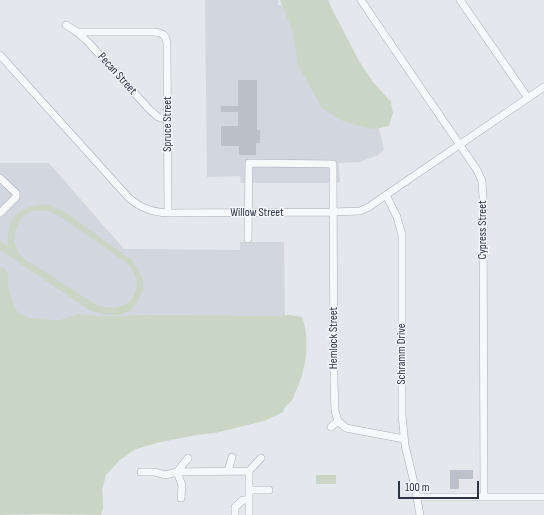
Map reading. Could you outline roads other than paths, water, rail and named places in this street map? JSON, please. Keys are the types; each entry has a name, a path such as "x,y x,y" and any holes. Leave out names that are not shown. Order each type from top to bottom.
{"street":[{"name":"Cypress Street","path":"361,0 481,177 483,189 484,497"},
{"path":"460,0 528,98"},
{"name":"Pecan Street","path":"66,25 88,42 149,109 158,117 168,120"},
{"name":"Spruce Street","path":"77,32 154,32 165,35 167,44 168,213"},
{"name":"Willow Street","path":"0,55 128,197 139,206 149,210 168,213 360,211 369,207 544,87"},
{"name":"Hemlock Street","path":"248,213 249,163 333,164 334,404 338,421"},
{"path":"0,178 16,194 16,197 0,213"},
{"name":"Schramm Drive","path":"386,195 398,217 402,235 402,391 404,439 420,515"},
{"path":"248,213 248,239"},
{"path":"331,427 338,421 340,424 350,429 404,439"},
{"path":"228,472 232,457"},
{"path":"178,472 188,458"},
{"path":"249,515 249,471 261,458"},
{"path":"141,472 155,472 165,475 178,472 249,471"},
{"path":"178,472 182,485 181,498"},
{"path":"249,490 269,490"},
{"path":"417,497 544,497"},
{"path":"235,515 235,507 242,500 249,500"}]}
